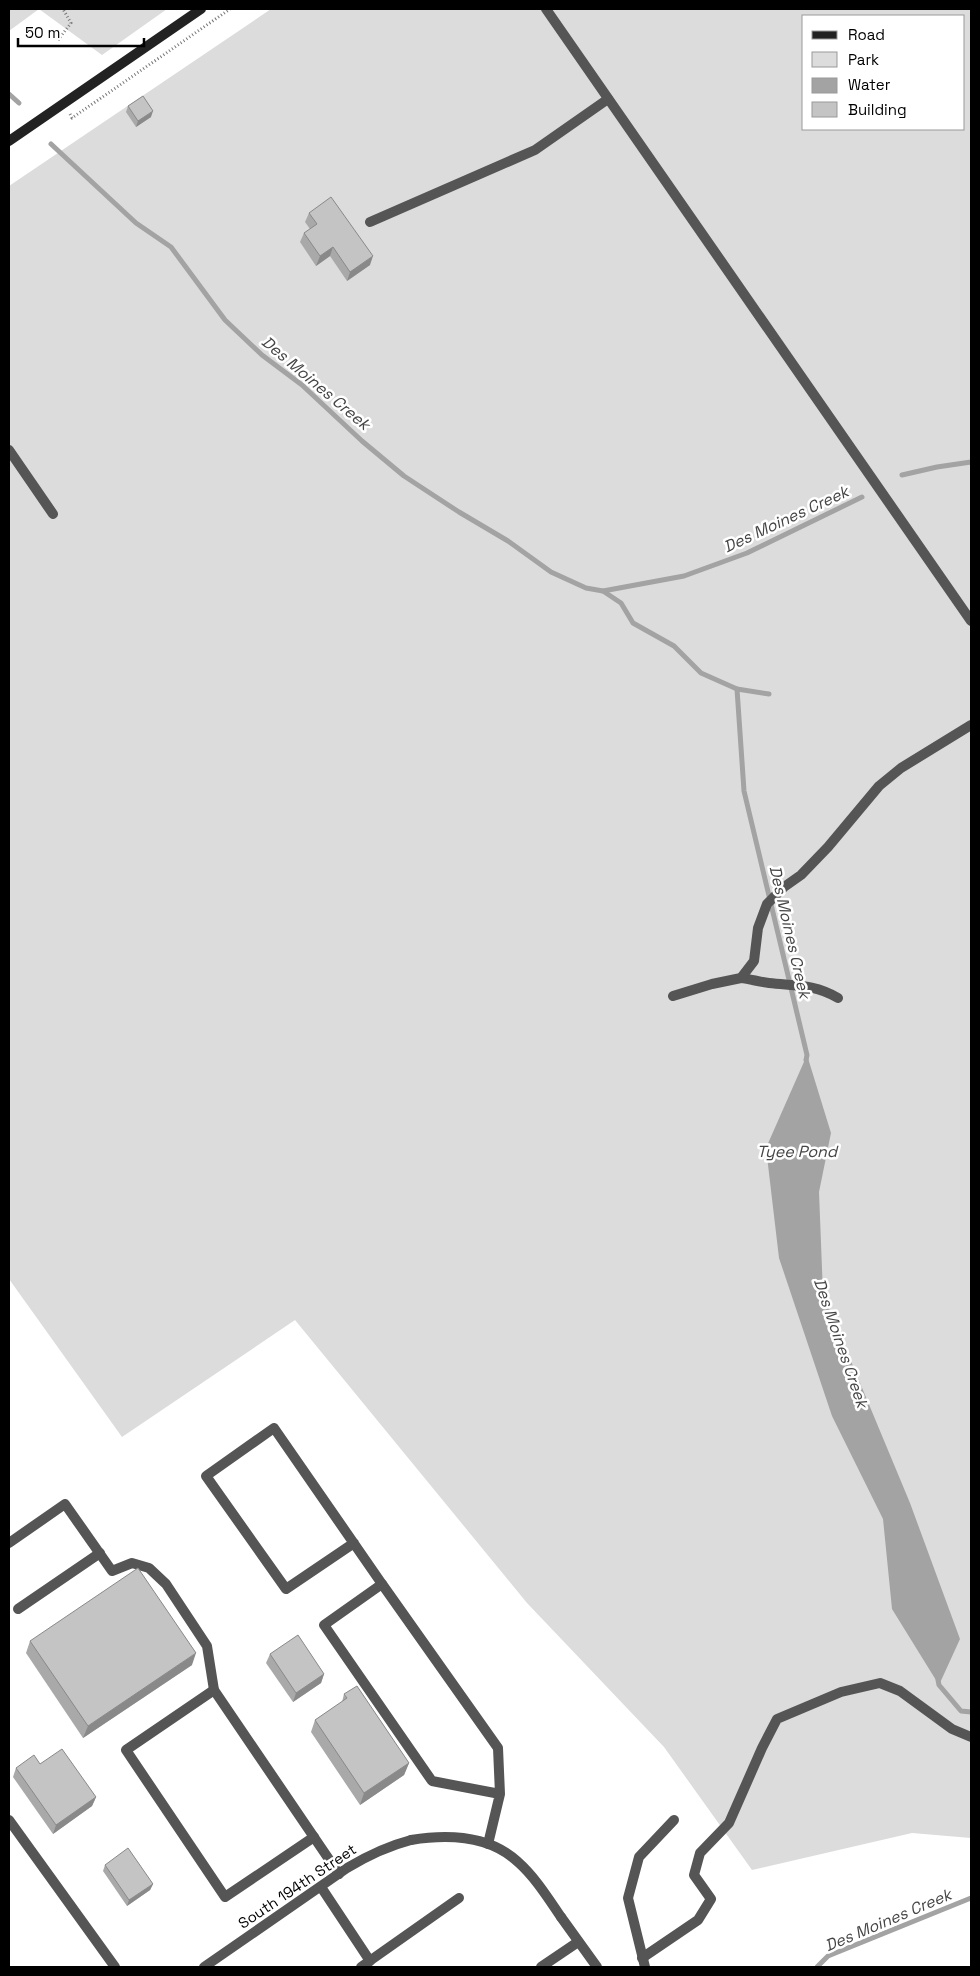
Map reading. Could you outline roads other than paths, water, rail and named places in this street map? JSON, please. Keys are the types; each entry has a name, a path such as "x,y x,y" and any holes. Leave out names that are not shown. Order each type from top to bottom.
{"main road":[{"path":"9,141 201,9"}],"street":[{"path":"546,9 971,621"},
{"path":"370,222 535,150 608,99"},
{"path":"9,450 53,514"},
{"path":"741,978 754,961 758,928 767,904 801,875 879,786 901,768 971,725"},
{"path":"673,996 712,984 741,978 769,983 803,985 825,991 838,998"},
{"path":"354,1543 286,1589 206,1476 274,1428 498,1748 500,1794 488,1844"},
{"path":"9,1543 65,1504 112,1571 132,1563 149,1568 166,1584 206,1646 214,1690 339,1874"},
{"path":"18,1609 100,1553"},
{"path":"382,1584 324,1625 432,1781 500,1794"},
{"path":"674,1820 639,1857 628,1898 644,1963 698,1920 711,1899 694,1875 700,1853 728,1822 777,1719 841,1692 880,1683 900,1691 952,1729 971,1737"},
{"path":"214,1690 126,1750 225,1897 314,1837"},
{"path":"9,1820 114,1967"},
{"name":"South 194th Street","path":"204,1967 364,1858 394,1845 435,1836 454,1837 488,1844 517,1861 530,1874 596,1967"},
{"path":"321,1887 370,1961"},
{"path":"361,1967 459,1898"},
{"path":"541,1967 578,1942"}],"water":[{"name":"Tyee Pond","path":"807,1055 831,1133 819,1192 823,1294 910,1503 960,1639 939,1685 892,1609 883,1519 832,1416 779,1258 766,1148"}],"waterway":[{"name":"Des Moines Creek","path":"9,94 19,103"},
{"name":"Des Moines Creek","path":"51,144 136,223 171,247 225,320 262,355 302,385 362,441 404,476 508,541 551,572 586,588 603,591 621,603 633,623 674,646 701,673 737,689 769,694"},
{"name":"Des Moines Creek","path":"902,475 971,462"},
{"name":"Des Moines Creek","path":"603,591 684,576 747,553 862,497"},
{"name":"Des Moines Creek","path":"737,689 744,791 807,1055 806,1060"},
{"name":"Des Moines Creek","path":"938,1680 939,1685 961,1711 971,1712"},
{"name":"Des Moines Creek","path":"817,1967 828,1956 971,1898"}]}
